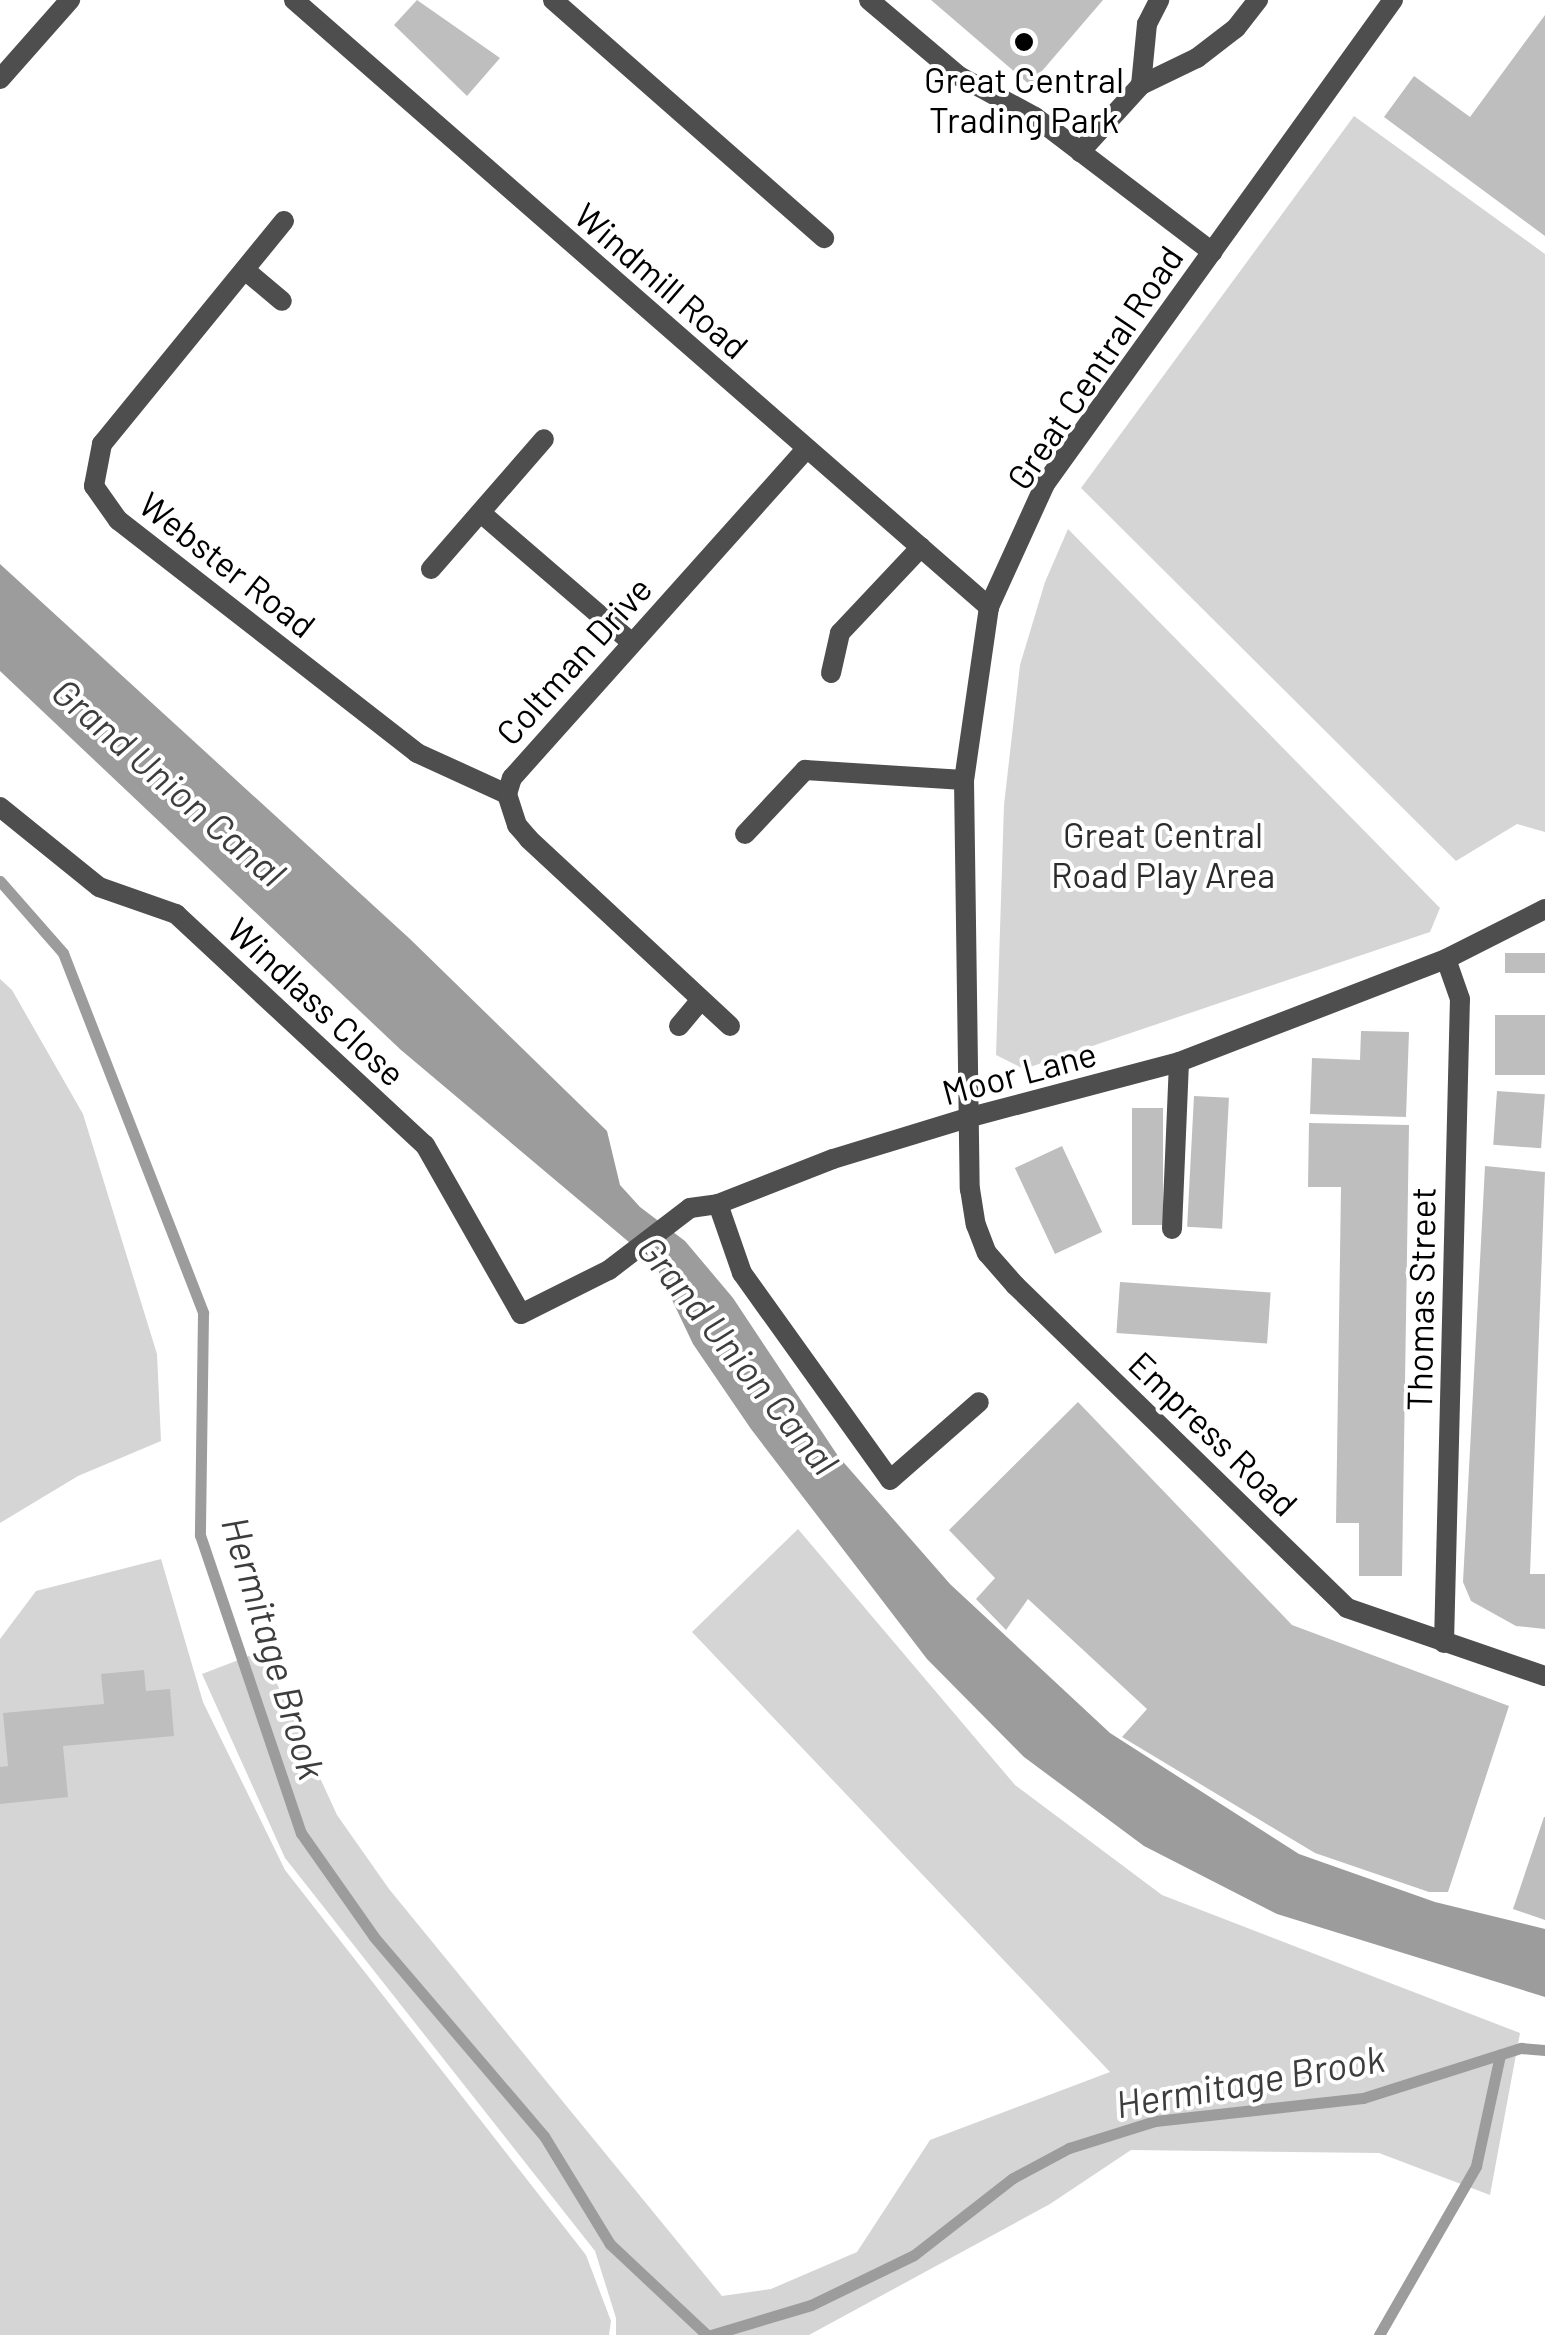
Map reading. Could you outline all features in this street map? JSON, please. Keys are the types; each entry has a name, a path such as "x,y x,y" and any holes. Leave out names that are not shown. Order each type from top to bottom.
{"street":[{"path":"0,79 70,0"},
{"name":"Windmill Road","path":"294,0 990,607"},
{"path":"553,0 824,238"},
{"path":"869,0 959,76 1034,118 1212,252"},
{"path":"1141,85 1147,24 1159,0"},
{"path":"1080,152 1141,85 1197,58 1236,28 1258,0"},
{"name":"Great Central Road","path":"967,1118 964,780 990,607 1045,484 1393,0"},
{"name":"Webster Road","path":"284,221 102,444 94,486 118,520 417,753 507,794"},
{"path":"245,270 282,301"},
{"path":"430,569 544,439"},
{"name":"Coltman Drive","path":"730,1026 530,839 517,825 507,794 512,778 806,449"},
{"path":"481,513 632,643"},
{"path":"831,674 840,632 921,547"},
{"path":"745,834 805,770 964,780"},
{"name":"Windlass Close","path":"0,807 98,886 176,914 425,1145 521,1314"},
{"name":"Moor Lane","path":"521,1314 609,1270 690,1208 718,1204 833,1159 967,1118 1179,1062 1446,959 1545,909"},
{"name":"Thomas Street","path":"1444,1644 1460,999 1446,959"},
{"path":"680,1026 701,1000"},
{"path":"1172,1229 1179,1062"},
{"name":"Empress Road","path":"967,1118 976,1226 987,1253 1016,1286 1347,1608 1545,1676"},
{"path":"718,1204 742,1272 890,1480 978,1402"}],"green space":[{"path":"1354,116 1545,254 1545,832 1517,824 1456,861 1081,488"},
{"name":"Great Central Road Play Area","path":"1068,529 1440,908 1430,932 1024,1069 996,1055 1004,805 1020,665 1045,582"},
{"path":"0,979 12,990 83,1114 157,1354 161,1441 78,1476 0,1523"},
{"path":"798,1529 1015,1785 1162,1895 1520,2033 1490,2195 1379,2153 1131,2150 1050,2204 809,2335 616,2335 616,2318 595,2251 285,1858 202,1674 262,1651 337,1815 389,1889 722,2296 771,2289 857,2252 930,2140 1110,2072 692,1632"},
{"path":"161,1559 203,1702 285,1870 586,2255 611,2321 609,2335 0,2335 0,1639 36,1591"}],"water":[{"name":"Grand Union Canal","path":"0,564 410,939 607,1131 620,1185 640,1207 685,1241 733,1298 838,1456 950,1584 1110,1733 1299,1854 1435,1902 1545,1929 1545,1997 1277,1914 1144,1846 1024,1757 927,1659 751,1429 693,1344 655,1264 401,1050 0,671"}],"building":[{"path":"417,0 500,58 467,96 394,25"},
{"name":"Great Central Trading Park","path":"931,0 1103,0 1030,85"},
{"path":"1545,15 1545,236 1384,117 1414,76 1470,117"},
{"path":"1505,953 1545,953 1545,973 1505,973"},
{"path":"1495,1015 1545,1015 1545,1075 1495,1075"},
{"path":"1361,1031 1409,1032 1406,1117 1310,1114 1312,1058 1360,1060"},
{"path":"1497,1091 1545,1094 1541,1148 1493,1145"},
{"path":"1194,1096 1229,1098 1222,1229 1187,1227"},
{"path":"1132,1108 1163,1108 1163,1225 1132,1225"},
{"path":"1309,1123 1409,1125 1402,1576 1359,1576 1359,1523 1336,1523 1341,1187 1308,1187"},
{"path":"1062,1146 1102,1232 1055,1254 1015,1168"},
{"path":"1485,1166 1545,1172 1530,1574 1545,1574 1545,1629 1516,1626 1471,1601 1463,1582"},
{"path":"1120,1282 1271,1293 1267,1343 1116,1333"},
{"path":"1078,1402 1292,1625 1509,1706 1448,1892 1429,1892 1315,1853 1122,1737 1147,1709 1028,1599 1006,1630 976,1599 995,1578 949,1530"},
{"path":"144,1670 146,1691 170,1689 174,1736 63,1746 68,1797 0,1804 0,1767 8,1766 3,1713 104,1704 101,1674"},
{"path":"1545,1817 1545,1920 1513,1909"}],"waterway":[{"name":"Hermitage Brook","path":"0,881 63,953 203,1313 200,1535 301,1833 374,1937 544,2136 610,2244 707,2335"},
{"name":"Hermitage Brook","path":"711,2335 811,2305 914,2255 1013,2178 1069,2148 1155,2121 1363,2098 1521,2048 1545,2050"},
{"path":"1379,2335 1476,2166 1500,2055"}],"place":[{"name":"Great Central Trading Park","path":"1024,42"}]}
